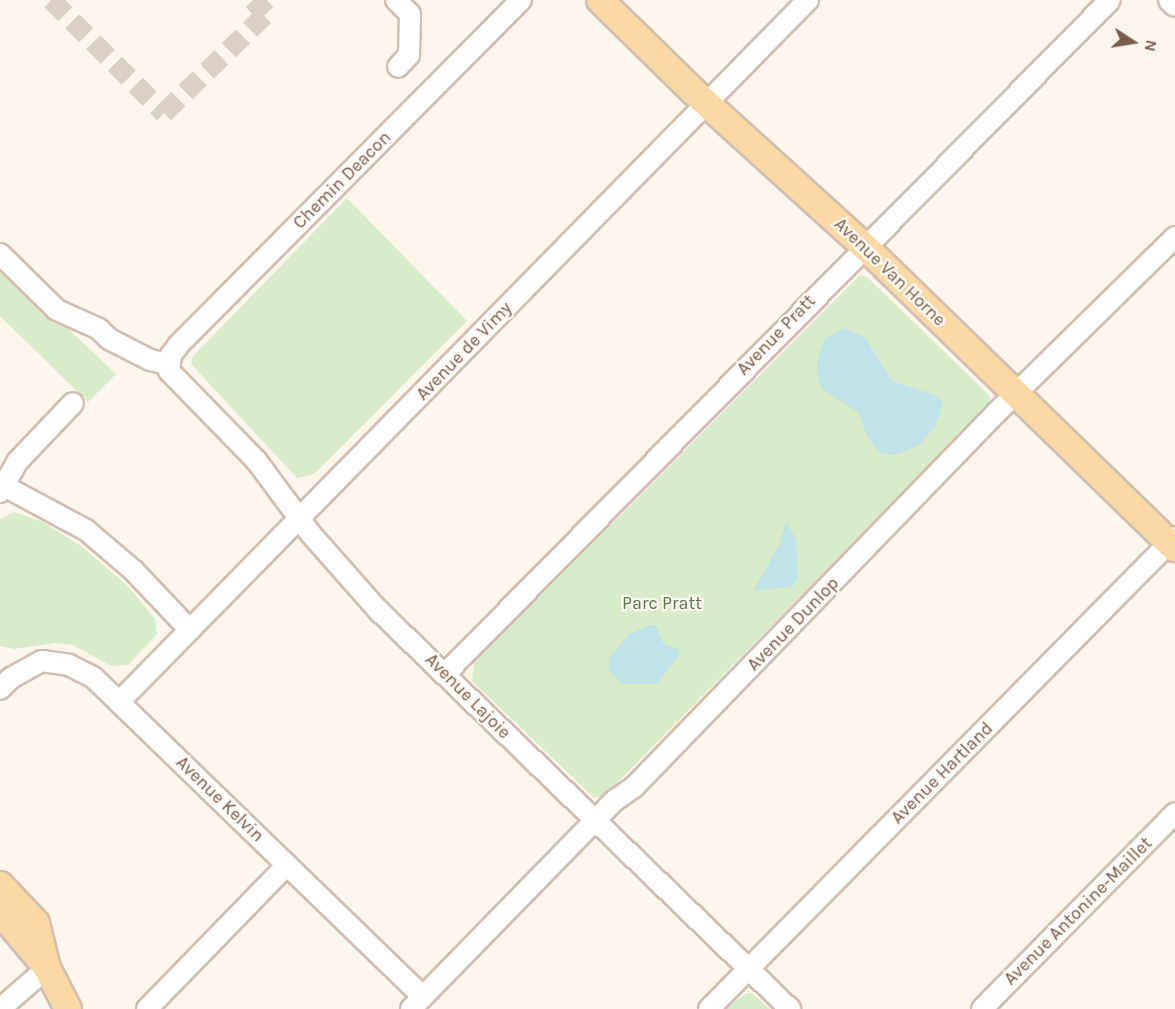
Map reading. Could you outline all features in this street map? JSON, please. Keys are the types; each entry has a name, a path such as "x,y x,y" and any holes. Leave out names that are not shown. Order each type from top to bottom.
{"main road":[{"name":"Avenue Van Horne","path":"600,0 865,247 1173,543"},
{"path":"0,885 36,922 47,968"},
{"path":"0,912 47,968 68,1009"}],"street":[{"path":"396,0 410,14 409,55 398,67"},
{"name":"Chemin Deacon","path":"168,364 178,346 521,0"},
{"name":"Avenue de Vimy","path":"119,702 299,516 808,0"},
{"name":"Avenue Pratt","path":"446,673 1110,0"},
{"path":"1169,0 1175,6"},
{"name":"Avenue Dunlop","path":"416,1003 596,820 634,787 1017,394 1175,237"},
{"path":"0,254 57,310 99,329 109,339 150,360 168,364"},
{"name":"Avenue Lajoie","path":"168,364 172,379 243,447 378,610 446,673 790,1009"},
{"path":"73,403 17,462 3,490 86,531 134,571 190,630"},
{"name":"Avenue Hartland","path":"709,1009 1173,543"},
{"name":"Avenue Kelvin","path":"4,678 42,661 55,661 93,677 287,865 416,1003"},
{"name":"Avenue Antonine-Maillet","path":"982,1009 1175,813"},
{"path":"147,1009 287,865"},
{"path":"0,1009 47,968"}],"green space":[{"path":"347,198 467,321 314,474 297,478 191,364 193,356"},
{"path":"0,264 116,374 88,402 0,316"},
{"name":"Parc Pratt","path":"860,275 867,277 990,396 989,405 603,797 594,798 472,681 474,661"},
{"path":"14,512 43,522 81,546 128,586 155,619 157,634 128,665 111,666 73,645 55,643 14,649 0,646 0,519"},
{"path":"747,993 752,993 770,1009 724,1009"}],"water":[{"path":"845,328 865,337 892,381 935,395 943,402 935,427 918,446 895,455 879,452 868,438 858,412 823,390 818,381 817,359 825,338"},
{"path":"786,522 796,539 798,578 792,587 753,591 779,545"},
{"path":"656,625 663,643 679,650 678,657 656,684 622,684 608,670 610,657 629,634"}],"tunnel":[{"path":"51,0 164,113 266,14 253,0"}]}
